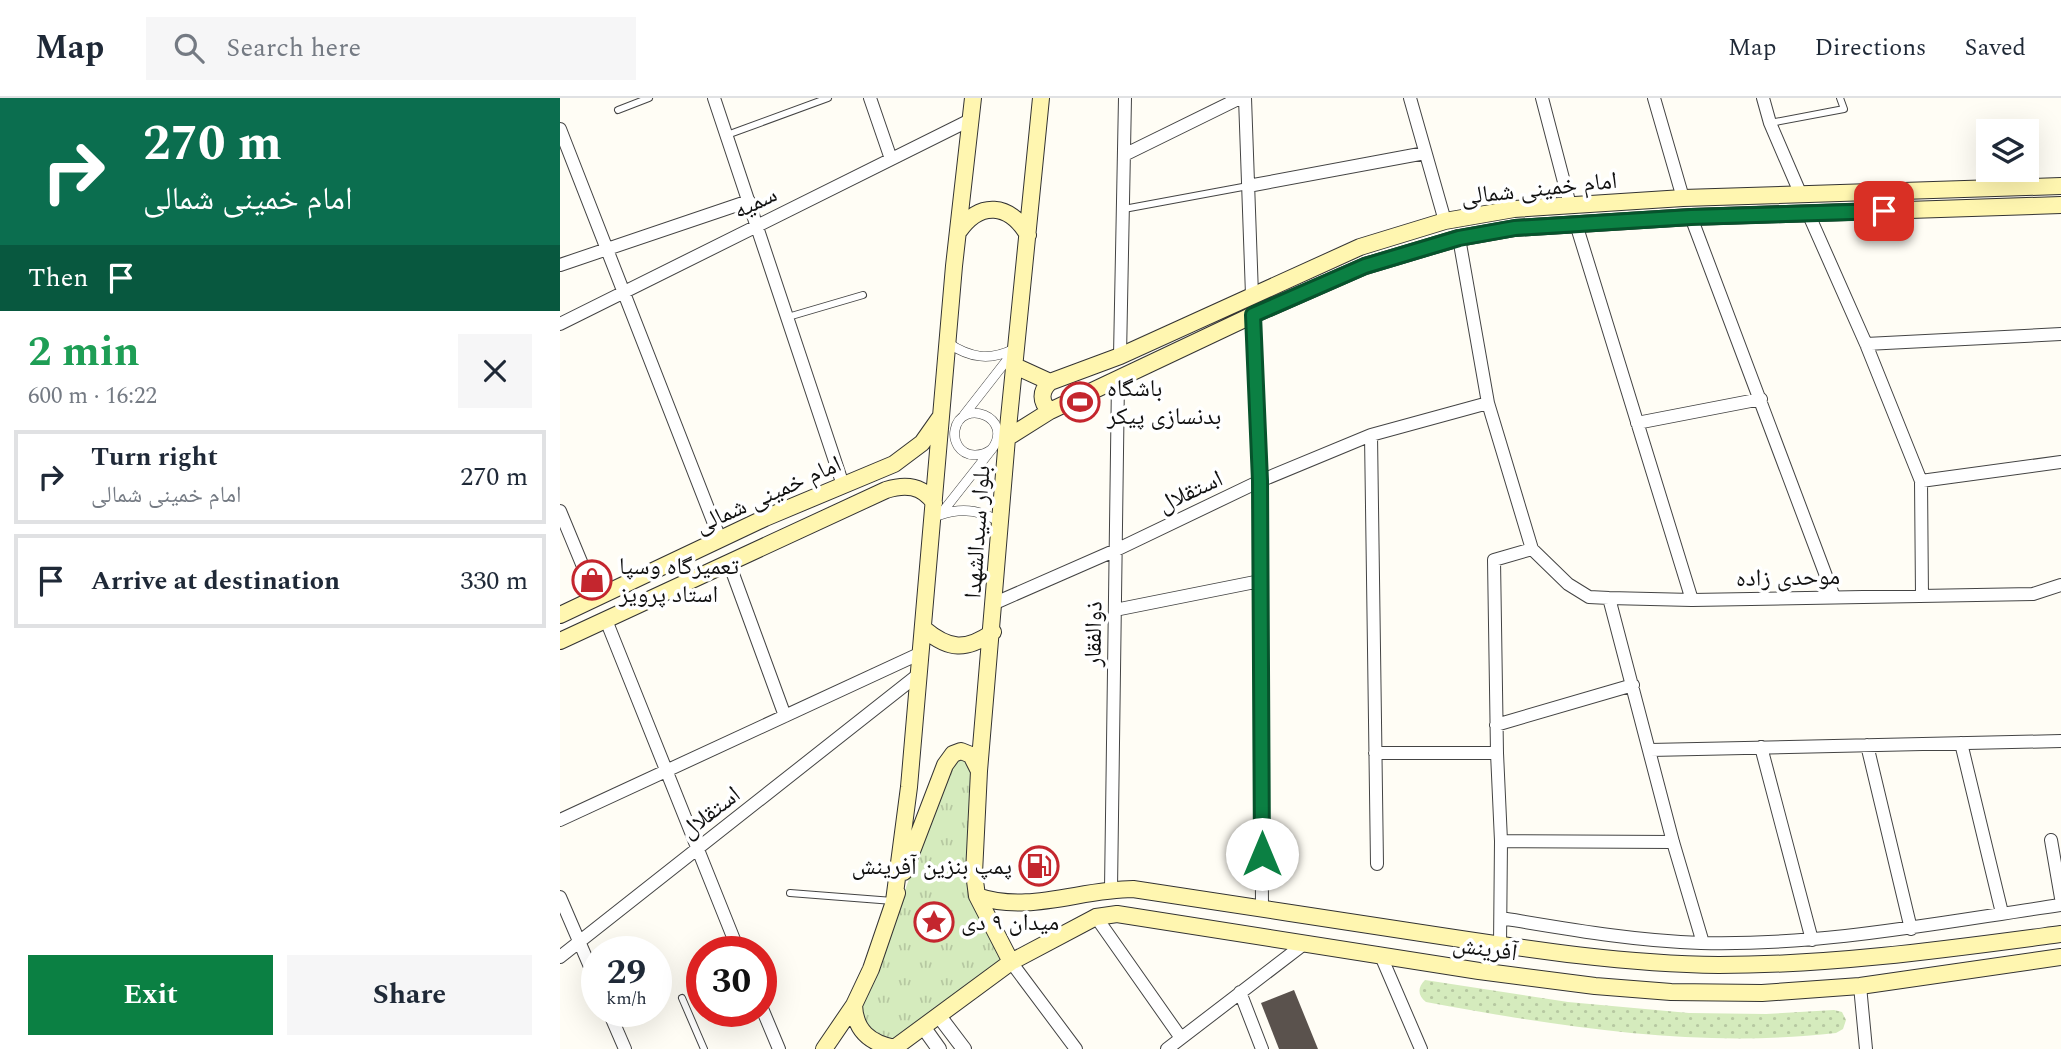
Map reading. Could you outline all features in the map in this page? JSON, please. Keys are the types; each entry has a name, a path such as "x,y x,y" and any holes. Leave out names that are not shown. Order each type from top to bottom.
{"main road":[{"name":"بلوار سیدالشهدا","path":"894,901 909,787 958,231 973,98"},
{"name":"بلوار سیدالشهدا","path":"1012,962 977,897 974,873 979,771 993,632 1007,438 1041,98"},
{"name":"امام خمینی شمالی","path":"1049,382 1120,356 1360,247 1445,221 1514,209 1683,198 2061,186"},
{"name":"امام خمینی شمالی","path":"1007,438 1050,411 1253,315 1365,266 1459,238 1515,228 1691,217 2061,205"},
{"path":"958,231 967,219 980,211 994,209 1009,213 1020,222 1028,235"},
{"path":"1015,366 1049,382 1042,391 1042,396 1050,411"},
{"name":"امام خمینی شمالی","path":"560,615 720,539 899,461 922,443 942,414"},
{"path":"898,486 906,482 908,475 904,464 899,461"},
{"path":"898,486 910,486 922,491 935,512"},
{"name":"امام خمینی شمالی","path":"560,641 852,504 898,486"},
{"path":"924,629 939,641 958,646 977,643 993,632"},
{"path":"824,1049 853,1005 871,969 945,765 953,754 961,751 971,755 979,771"},
{"name":"آفرینش","path":"977,897 993,902 1018,904 1111,889 1133,889 1500,945 1650,961 1732,965 1888,956 2061,934"},
{"path":"1164,920 1167,894"},
{"name":"آفرینش","path":"894,1048 1012,962 1096,917 1116,914 1381,956 1595,986 1671,992 1762,993 1860,986 2061,957"},
{"path":"853,1005 854,1019 865,1036 894,1048"}],"street":[{"path":"714,98 844,485"},
{"path":"870,98 891,159"},
{"path":"1120,356 1125,98"},
{"path":"1124,155 1240,98"},
{"path":"1245,98 1252,295"},
{"path":"1410,98 1445,221"},
{"path":"1542,98 1570,205"},
{"path":"1654,98 1683,198"},
{"path":"1763,98 1770,123 1801,195"},
{"name":"سمیه","path":"560,324 970,120"},
{"path":"560,129 720,539"},
{"path":"1248,187 1425,153"},
{"path":"560,265 749,201"},
{"path":"1808,213 1866,344 1921,481 1922,596"},
{"path":"1691,217 1834,597"},
{"path":"1576,224 1692,600"},
{"path":"1459,238 1488,403 1532,548 1494,559 1496,725 1501,841 1500,945"},
{"path":"1253,315 1260,481 1262,908"},
{"path":"1866,344 2061,334"},
{"path":"948,343 974,356 989,357 1004,354 1017,347"},
{"path":"992,449 975,456 962,450 955,438 957,424 1017,347"},
{"name":"ذوالفقار","path":"1111,889 1118,380"},
{"path":"1637,424 1761,399"},
{"name":"استقلال","path":"995,603 1116,550 1260,481 1371,435 1488,403"},
{"path":"935,512 992,449 998,436 998,429 989,417 975,412 961,418"},
{"path":"1371,435 1377,864"},
{"path":"1921,481 2061,462"},
{"path":"560,511 596,598"},
{"path":"935,512 976,511 1001,523"},
{"name":"موحدی زاده","path":"1532,548 1568,584 1589,597 1692,600 2033,594 2061,585"},
{"path":"729,563 785,716"},
{"path":"1115,610 1260,581"},
{"path":"1609,598 1703,943"},
{"path":"606,620 732,936"},
{"path":"560,820 921,653"},
{"name":"استقلال","path":"560,957 919,674"},
{"path":"1496,725 1633,685"},
{"path":"1650,750 2061,741"},
{"path":"1961,743 2002,913"},
{"path":"1867,745 1911,929"},
{"path":"1761,747 1812,940"},
{"path":"1375,753 1497,753"},
{"path":"2050,840 2061,898"},
{"path":"1501,841 1674,842"},
{"path":"560,897 581,947"},
{"path":"1501,918 1602,935 1703,943 1812,940 1911,929 2061,905"},
{"path":"1096,917 1181,1038"},
{"path":"1167,1049 1304,944"},
{"path":"1381,956 1421,1049"},
{"path":"1012,962 1076,1049"},
{"path":"1860,986 1866,1049"},
{"path":"1240,992 1262,1049"},
{"path":"932,1021 939,1049"},
{"path":"932,1021 964,1049"},
{"path":"615,1027 625,1049"},
{"path":"770,1027 779,1049"}],"lane":[{"path":"618,110 649,98"},
{"path":"727,135 828,98"},
{"path":"1770,123 1844,109 1840,98"},
{"path":"1124,209 1248,187"},
{"path":"788,318 863,295"},
{"path":"790,893 894,901"},
{"path":"682,998 704,1049"}],"green space":[{"path":"961,757 974,766 970,897 1003,960 896,1039 883,1037 873,1031 861,1010 950,765"},
{"path":"1425,980 1568,1002 1689,1013 1766,1014 1834,1010 1842,1012 1846,1020 1843,1029 1836,1033 1785,1037 1682,1037 1630,1033 1528,1020 1426,1002 1420,992"}],"building":[{"path":"1294,990 1318,1049 1279,1049 1261,1003"}],"place":[{"name":"باشگاه بدنسازی پیکر","path":"1080,402"},
{"name":"تعمیرگاه وسپا استاد پرویز","path":"592,580"},
{"name":"پمپ بنزین آفرینش","path":"1039,866"},
{"name":"میدان ۹ دی","path":"934,922"}],"route":[{"path":"1262,854 1260,481 1253,315 1365,266 1459,238 1515,228 1691,217 1884,211"}]}
